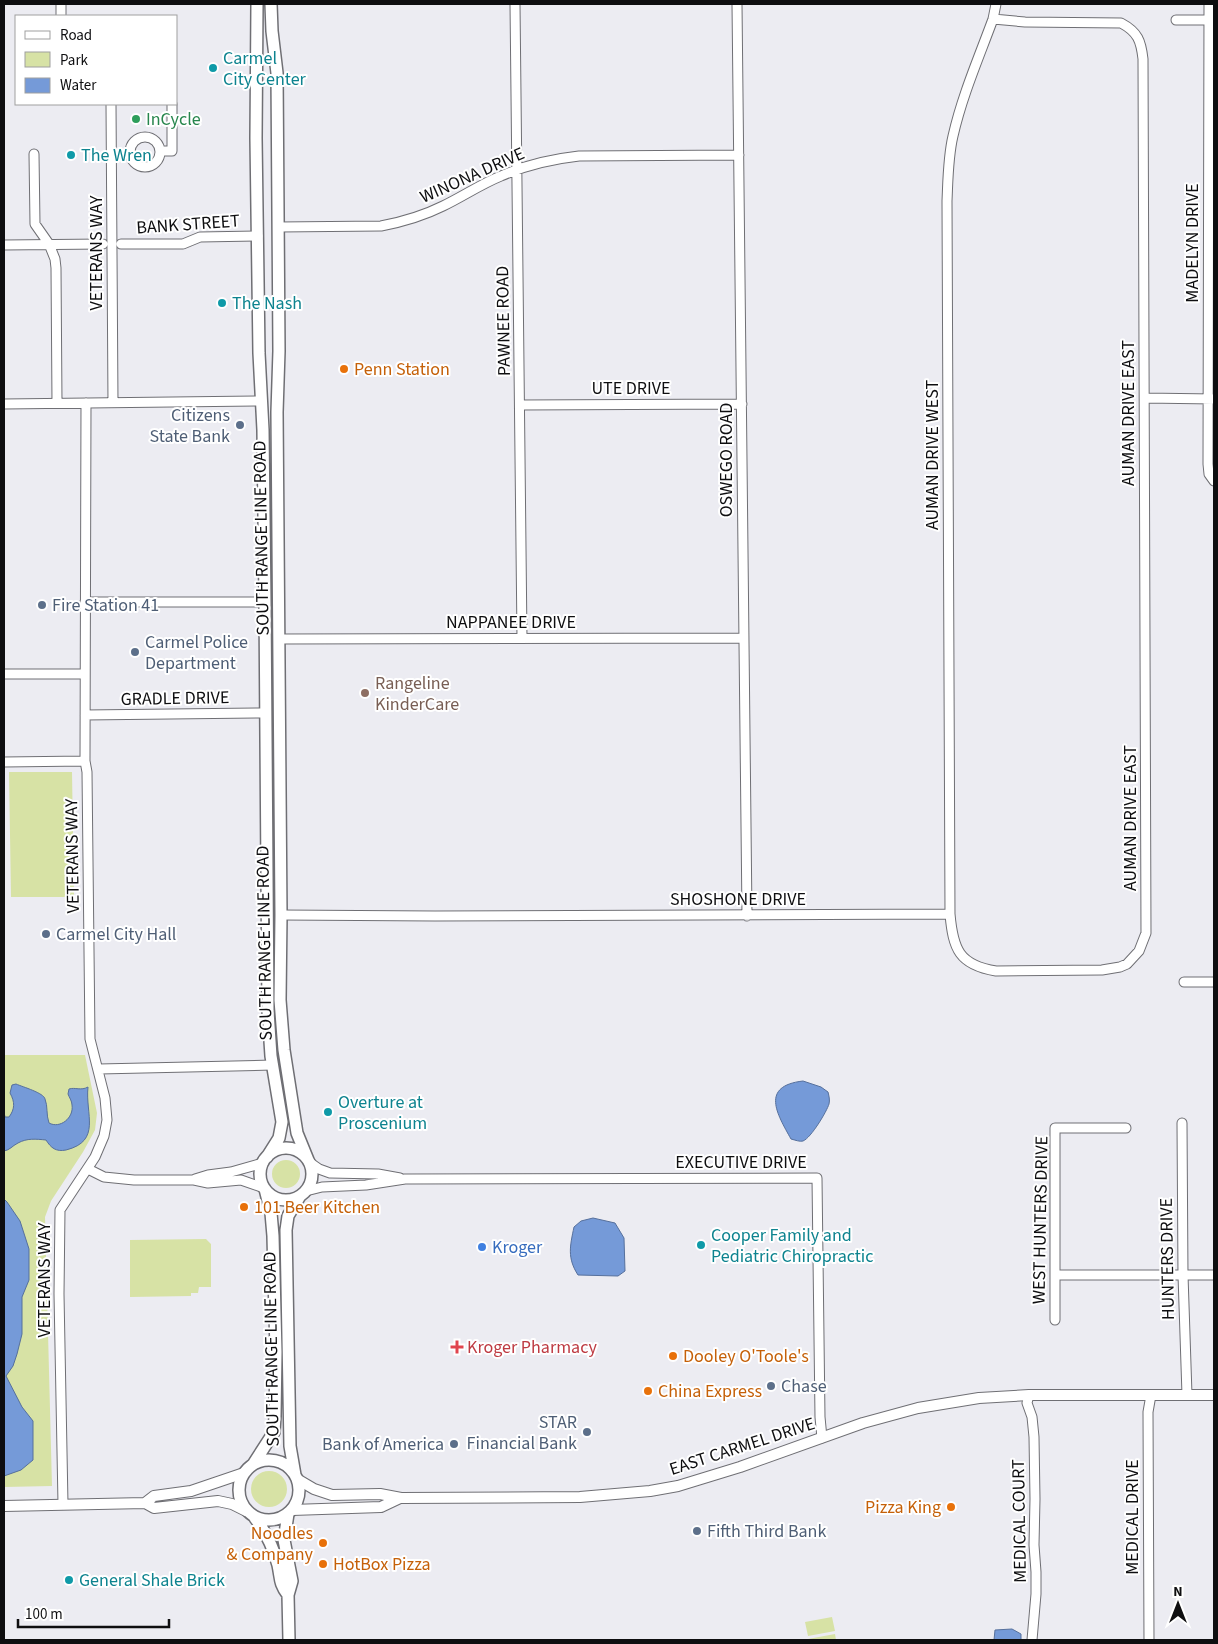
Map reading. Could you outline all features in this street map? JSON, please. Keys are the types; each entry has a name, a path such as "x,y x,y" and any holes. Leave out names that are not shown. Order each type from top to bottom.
{"main road":[{"name":"SOUTH RANGE LINE ROAD","path":"257,4 256,138 265,602 268,1011 273,1065 282,1127 276,1144 265,1160"},
{"name":"SOUTH RANGE LINE ROAD","path":"271,4 277,73 279,351 277,422 281,915 279,975 282,1040 297,1133 308,1161"},
{"path":"292,1149 303,1155 308,1161 311,1168 311,1181 303,1194 285,1200 270,1195 265,1189 260,1173 265,1160 278,1150 292,1149"},
{"name":"SOUTH RANGE LINE ROAD","path":"254,1463 274,1432 275,1416 276,1352 273,1236 271,1213 265,1189"},
{"name":"SOUTH RANGE LINE ROAD","path":"296,1477 290,1446 286,1230 288,1216 303,1194"},
{"path":"288,1596 281,1585 278,1566 269,1540 240,1503 238,1493 239,1482 244,1473 254,1463 263,1460 272,1460 289,1468 296,1477 299,1496 290,1512 284,1540 292,1581 288,1596 289,1640"},
{"path":"251,1515 272,1521 290,1512"}],"street":[{"name":"PAWNEE ROAD","path":"516,4 522,638"},
{"name":"OSWEGO ROAD","path":"737,4 747,916"},
{"name":"AUMAN DRIVE WEST","path":"950,914 948,184 953,137 959,114 993,19 996,4"},
{"name":"MADELYN DRIVE","path":"1209,4 1211,20 1211,399 1208,469 1214,481"},
{"name":"AUMAN DRIVE EAST","path":"950,914 954,942 963,958 982,969 996,971 1102,970 1120,967 1134,957 1145,939 1147,910 1142,45 1131,28 1121,24 1025,22 993,19"},
{"path":"1176,20 1211,20"},
{"name":"VETERANS WAY","path":"111,105 114,402"},
{"path":"160,151 172,151 172,105"},
{"path":"145,137 156,141 160,151 156,162 146,167 135,163 130,153 134,142 145,137"},
{"path":"112,153 130,153"},
{"path":"34,154 35,224 49,244 55,259 56,268 57,403"},
{"name":"WINONA DRIVE","path":"278,227 381,226 392,224 442,207 500,176 536,163 579,156 739,154"},
{"name":"BANK STREET","path":"121,244 183,244 200,237 258,236"},
{"path":"4,244 103,244"},
{"path":"1145,398 1211,399"},
{"path":"4,404 261,401"},
{"path":"4,674 85,674 86,403"},
{"name":"UTE DRIVE","path":"520,405 742,404"},
{"path":"85,602 265,602"},
{"name":"NAPPANEE DRIVE","path":"279,639 743,638"},
{"name":"VETERANS WAY","path":"63,1504 58,1228 60,1210 75,1185 88,1169 100,1146 106,1120 105,1098 90,1039 85,674"},
{"name":"GRADLE DRIVE","path":"85,715 266,713"},
{"path":"4,762 85,761"},
{"name":"SHOSHONE DRIVE","path":"281,915 747,916 950,914"},
{"path":"1184,982 1214,982"},
{"path":"99,1069 273,1065"},
{"name":"HUNTERS DRIVE","path":"1182,1123 1183,1275 1187,1395"},
{"name":"WEST HUNTERS DRIVE","path":"1055,1320 1055,1128 1126,1128"},
{"path":"194,1180 208,1175 231,1172 265,1160"},
{"name":"EXECUTIVE DRIVE","path":"308,1161 330,1173 378,1174 405,1179"},
{"path":"88,1169 110,1178 151,1181 194,1180 208,1183 242,1180 265,1189"},
{"name":"EXECUTIVE DRIVE","path":"303,1194 322,1187 366,1185 405,1179 817,1178 820,1417 822,1438"},
{"path":"1055,1275 1214,1275"},
{"name":"MEDICAL DRIVE","path":"1149,1640 1148,1412 1151,1395"},
{"name":"EAST CARMEL DRIVE","path":"296,1477 318,1491 332,1495 380,1494 401,1498 580,1497 650,1491 716,1475 863,1423 918,1408 979,1398 1028,1399 1214,1395"},
{"name":"MEDICAL COURT","path":"1028,1399 1034,1437 1036,1594 1032,1640"},
{"path":"145,1503 154,1496 191,1491 244,1473"},
{"name":"EAST CARMEL DRIVE","path":"290,1512 381,1507 401,1498"},
{"path":"4,1506 145,1503 154,1508 218,1500 232,1504 251,1515"}],"green space":[{"path":"9,772 72,772 74,897 11,897"},
{"path":"4,1055 85,1055 97,1113 95,1130 51,1201 45,1217 52,1486 4,1487"},
{"path":"286,1160 296,1164 300,1174 296,1184 286,1188 276,1184 272,1174 276,1164"},
{"path":"206,1239 211,1244 211,1287 199,1287 198,1293 191,1293 191,1296 130,1297 130,1240"},
{"path":"269,1471 276,1472 282,1476 286,1482 286,1496 282,1502 276,1506 269,1507 262,1506 256,1502 252,1496 251,1489 252,1482 256,1476 262,1472"},
{"path":"832,1617 835,1631 808,1636 805,1622"},
{"path":"835,1634 836,1640 808,1639"}],"water":[{"path":"803,1081 821,1087 828,1092 829,1104 814,1130 806,1139 800,1141 791,1139 777,1111 776,1102 777,1095 781,1089 790,1084"},
{"path":"16,1084 37,1092 44,1097 49,1123 58,1125 69,1118 71,1114 72,1105 68,1094 69,1089 88,1087 89,1125 88,1133 84,1140 77,1146 66,1150 59,1150 54,1149 46,1140 35,1139 21,1141 4,1151 4,1112 5,1117 9,1117 13,1108 13,1099 10,1093 12,1085"},
{"path":"4,1199 20,1221 29,1249 29,1280 22,1297 22,1334 13,1366 6,1376 22,1407 33,1421 33,1460 21,1470 4,1476"},
{"path":"593,1218 615,1223 624,1238 625,1271 618,1276 578,1275 572,1263 570,1252 574,1227 581,1221"},
{"path":"1012,1629 1021,1634 1021,1640 994,1640 995,1630"}],"place":[{"name":"Carmel City Center","path":"213,68"},
{"name":"InCycle","path":"136,119"},
{"name":"The Wren","path":"71,155"},
{"name":"The Nash","path":"222,303"},
{"name":"Penn Station","path":"344,369"},
{"name":"Citizens State Bank","path":"240,425"},
{"name":"Fire Station 41","path":"42,605"},
{"name":"Carmel Police Department","path":"135,652"},
{"name":"Rangeline KinderCare","path":"365,693"},
{"name":"Carmel City Hall","path":"46,934"},
{"name":"Overture at Proscenium","path":"328,1112"},
{"name":"101 Beer Kitchen","path":"244,1207"},
{"name":"Cooper Family and Pediatric Chiropractic","path":"701,1245"},
{"name":"Kroger","path":"482,1247"},
{"name":"Kroger Pharmacy","path":"457,1347"},
{"name":"Dooley O'Toole's","path":"673,1356"},
{"name":"Chase","path":"771,1386"},
{"name":"China Express","path":"648,1391"},
{"name":"STAR Financial Bank","path":"587,1432"},
{"name":"Bank of America","path":"454,1444"},
{"name":"Pizza King","path":"951,1507"},
{"name":"Fifth Third Bank","path":"697,1531"},
{"name":"Noodles & Company","path":"323,1543"},
{"name":"HotBox Pizza","path":"323,1564"},
{"name":"General Shale Brick","path":"69,1580"}]}
